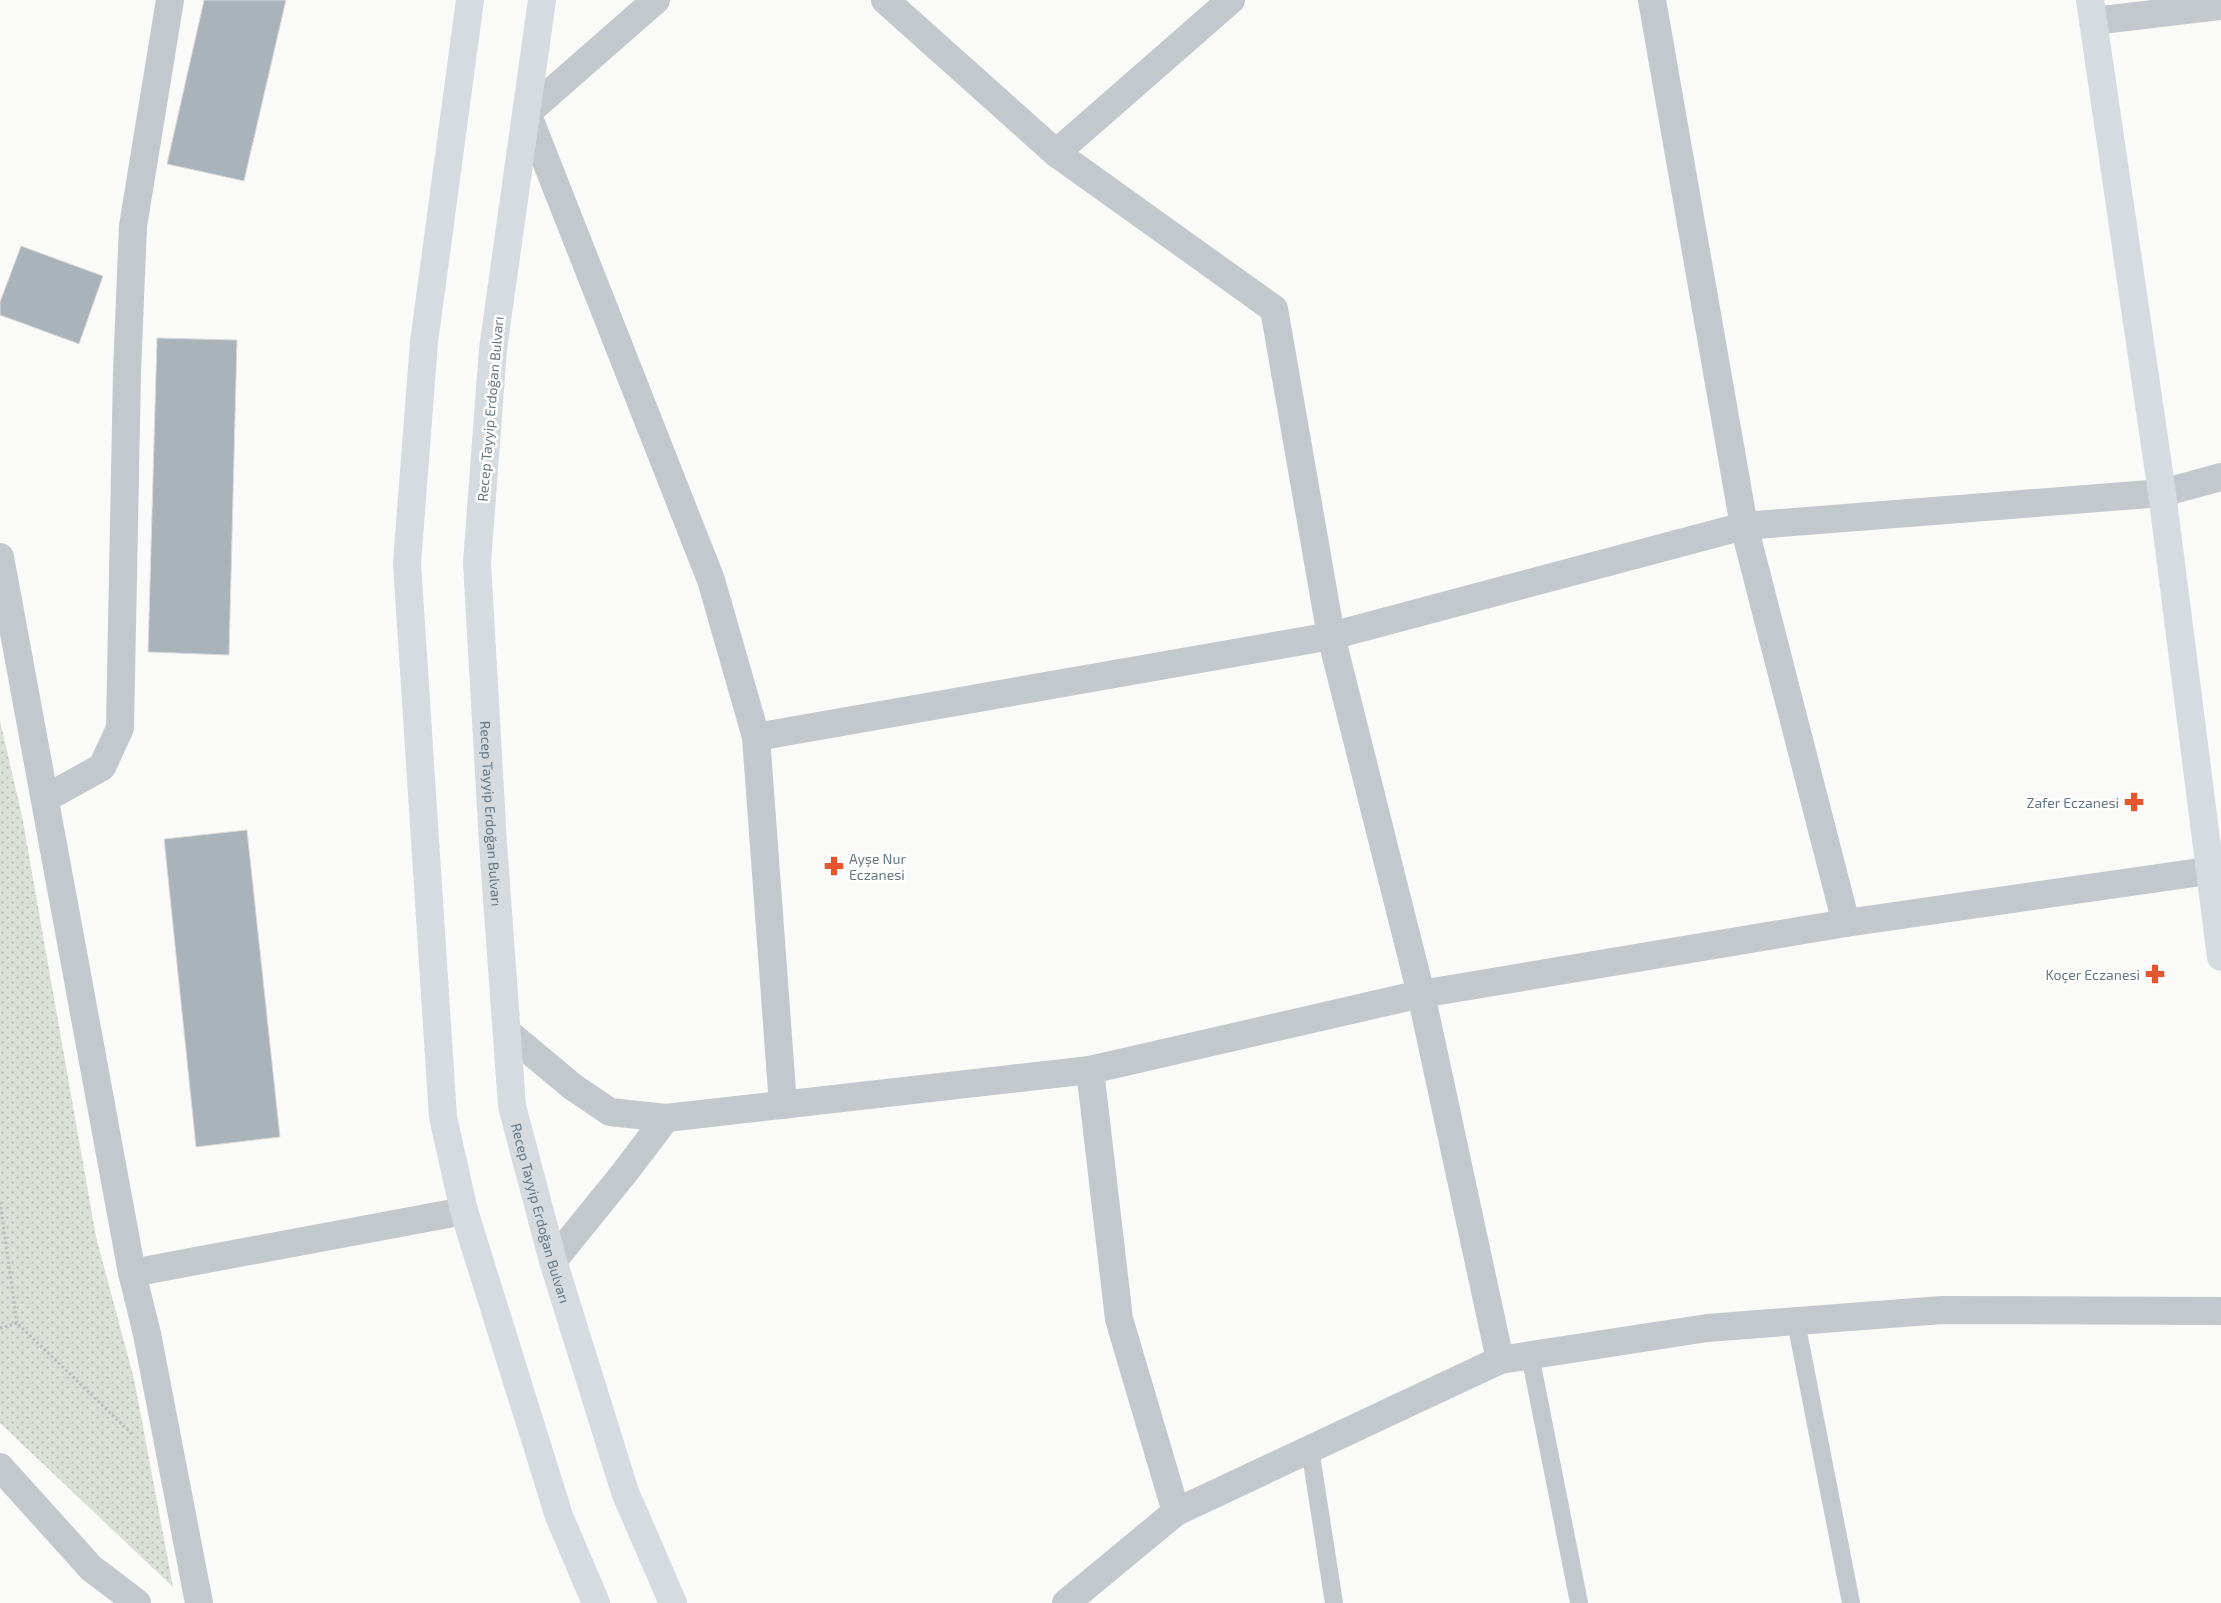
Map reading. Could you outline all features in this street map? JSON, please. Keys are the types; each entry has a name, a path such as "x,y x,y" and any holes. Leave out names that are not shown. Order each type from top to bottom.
{"main road":[{"path":"470,0 424,342 407,563 443,1117 464,1210 559,1516 596,1603"},
{"name":"Recep Tayyip Erdoğan Bulvarı","path":"542,0 493,349 477,563 492,833 512,1106 553,1261 625,1492 673,1603"},
{"path":"2091,10 2215,870 2221,957"}],"street":[{"path":"46,798 102,768 120,728 127,372 133,226 170,0"},
{"path":"656,0 527,113 711,580 756,737 782,1105"},
{"path":"886,0 1056,154 1274,309 1331,636 1421,994 1500,1360"},
{"path":"1056,154 1231,0"},
{"path":"1652,0 1744,526 1846,923"},
{"path":"2091,10 2221,6"},
{"path":"756,737 1331,636 1744,526 2162,493 2221,477"},
{"path":"0,557 46,798 132,1274 147,1334 199,1603"},
{"path":"507,1032 572,1087 610,1112 666,1118 1090,1070 1421,994 1846,923 2215,870"},
{"path":"1090,1070 1119,1319 1176,1512"},
{"path":"553,1261 666,1118"},
{"path":"132,1274 464,1210"},
{"path":"1066,1603 1176,1512 1500,1360 1707,1328 1942,1310 2221,1311"},
{"path":"0,1467 91,1568 138,1603"}],"lane":[{"path":"1796,1322 1851,1603"},
{"path":"1530,1355 1578,1603"},
{"path":"1310,1449 1334,1603"}],"path":[{"path":"0,1205 17,1323 174,1475"},
{"path":"0,1328 17,1323"}],"shaded area":[{"path":"0,721 22,816 96,1237 134,1379 173,1587 0,1423"}],"building":[{"path":"204,0 286,0 244,181 167,164"},
{"path":"21,246 103,276 79,344 0,315 0,302"},
{"path":"157,338 237,340 229,655 148,652"},
{"path":"247,830 280,1137 196,1147 164,839"}],"place":[{"name":"Zafer Eczanesi","path":"2134,802"},
{"name":"Ayşe Nur Eczanesi","path":"834,866"},
{"name":"Koçer Eczanesi","path":"2155,974"}]}
